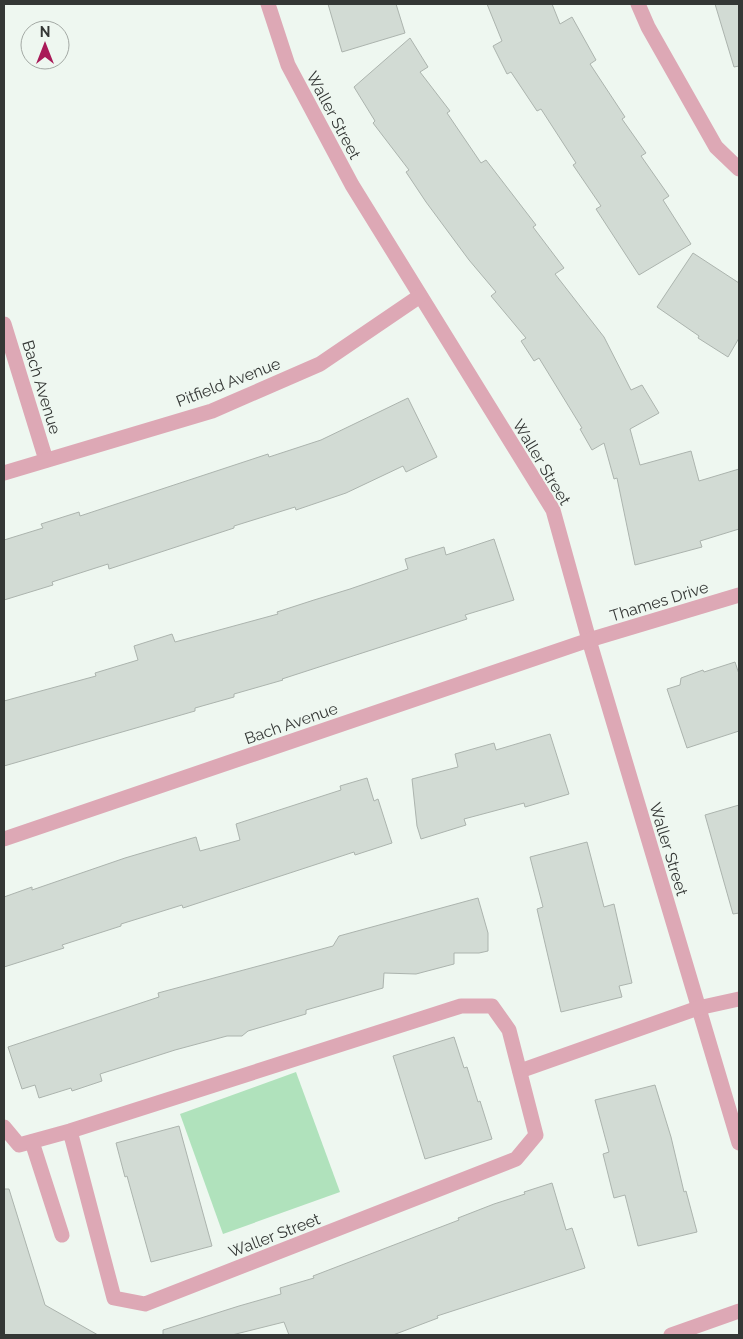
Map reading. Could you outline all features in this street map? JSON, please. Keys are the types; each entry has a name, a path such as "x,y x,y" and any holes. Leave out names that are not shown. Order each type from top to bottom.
{"street":[{"name":"Waller Street","path":"268,4 288,65 352,185 553,510 589,640 739,1143"},
{"path":"638,4 648,27 716,147 739,169"},
{"name":"Pitfield Avenue","path":"4,473 212,411 320,364 420,296"},
{"name":"Bach Avenue","path":"4,324 46,460"},
{"name":"Thames Drive","path":"589,640 739,595"},
{"name":"Bach Avenue","path":"4,839 589,640"},
{"path":"520,1071 698,1008 739,999"},
{"name":"Waller Street","path":"32,1142 70,1132 462,1006 492,1006 509,1030 536,1135 516,1159 145,1304 114,1298 70,1132"},
{"path":"4,1127 19,1145 32,1142 62,1235"},
{"path":"671,1335 739,1311"}],"green space":[{"path":"296,1072 340,1192 223,1234 180,1114"}],"building":[{"path":"328,4 396,4 405,33 342,52"},
{"path":"487,4 552,4 560,24 572,17 596,60 590,64 625,117 622,119 646,153 641,156 669,196 663,200 691,244 639,275 596,209 601,206 573,165 576,163 541,109 537,111 511,72 507,74 493,46 502,41"},
{"path":"715,4 739,4 739,66 734,67"},
{"path":"410,38 428,67 420,72 450,111 447,113 481,163 486,160 536,225 533,227 564,268 555,274 604,337 631,390 642,385 659,413 630,429 640,465 691,451 699,481 739,469 739,529 700,541 702,547 635,565 617,478 614,479 604,443 592,450 580,429 582,428 539,358 534,361 521,341 526,338 491,296 496,292 469,260 426,202 406,172 409,170 373,123 375,121 354,87"},
{"path":"693,253 739,283 739,338 728,357 698,338 699,336 657,307"},
{"path":"408,398 437,457 406,472 403,466 346,493 296,510 295,507 234,526 234,528 109,569 108,564 52,582 53,585 4,600 4,540 43,528 41,524 79,512 80,516 268,454 269,457 321,440"},
{"path":"494,539 514,600 465,615 467,619 283,680 234,694 234,697 195,708 195,711 4,766 4,701 96,676 95,673 138,660 134,646 172,634 175,642 278,614 277,612 408,569 405,559 444,547 446,555"},
{"path":"735,662 739,674 739,731 687,748 667,689 680,685 681,678"},
{"path":"550,734 569,794 525,807 524,803 464,819 466,825 421,839 417,826 412,779 458,767 455,754 494,743 496,750"},
{"path":"367,778 374,801 378,799 392,843 355,855 354,852 183,908 182,905 121,924 121,926 62,945 64,948 4,967 4,897 32,887 32,890 125,858 196,837 200,851 240,840 236,824 341,790 340,786"},
{"path":"739,805 739,913 733,914 705,815"},
{"path":"587,842 604,907 614,904 632,983 619,986 622,997 561,1012 537,909 543,907 530,857"},
{"path":"478,898 488,933 488,951 454,953 454,964 416,974 384,973 383,988 306,1010 306,1014 248,1031 242,1036 227,1036 100,1074 102,1081 72,1091 71,1088 39,1098 35,1085 22,1089 8,1047 159,997 158,993 333,946 339,936"},
{"path":"454,1037 464,1068 467,1067 478,1102 480,1101 492,1139 425,1159 393,1056"},
{"path":"655,1085 671,1137 684,1192 686,1191 697,1232 638,1246 625,1195 614,1198 603,1154 609,1152 595,1100"},
{"path":"179,1126 212,1246 151,1262 116,1143"},
{"path":"552,1183 566,1230 572,1228 585,1268 437,1316 438,1318 393,1335 289,1335 284,1322 232,1335 163,1335 163,1330 281,1294 280,1288 314,1278 313,1276 459,1220 458,1218"},
{"path":"4,1189 9,1189 45,1305 98,1335 4,1335"}]}
